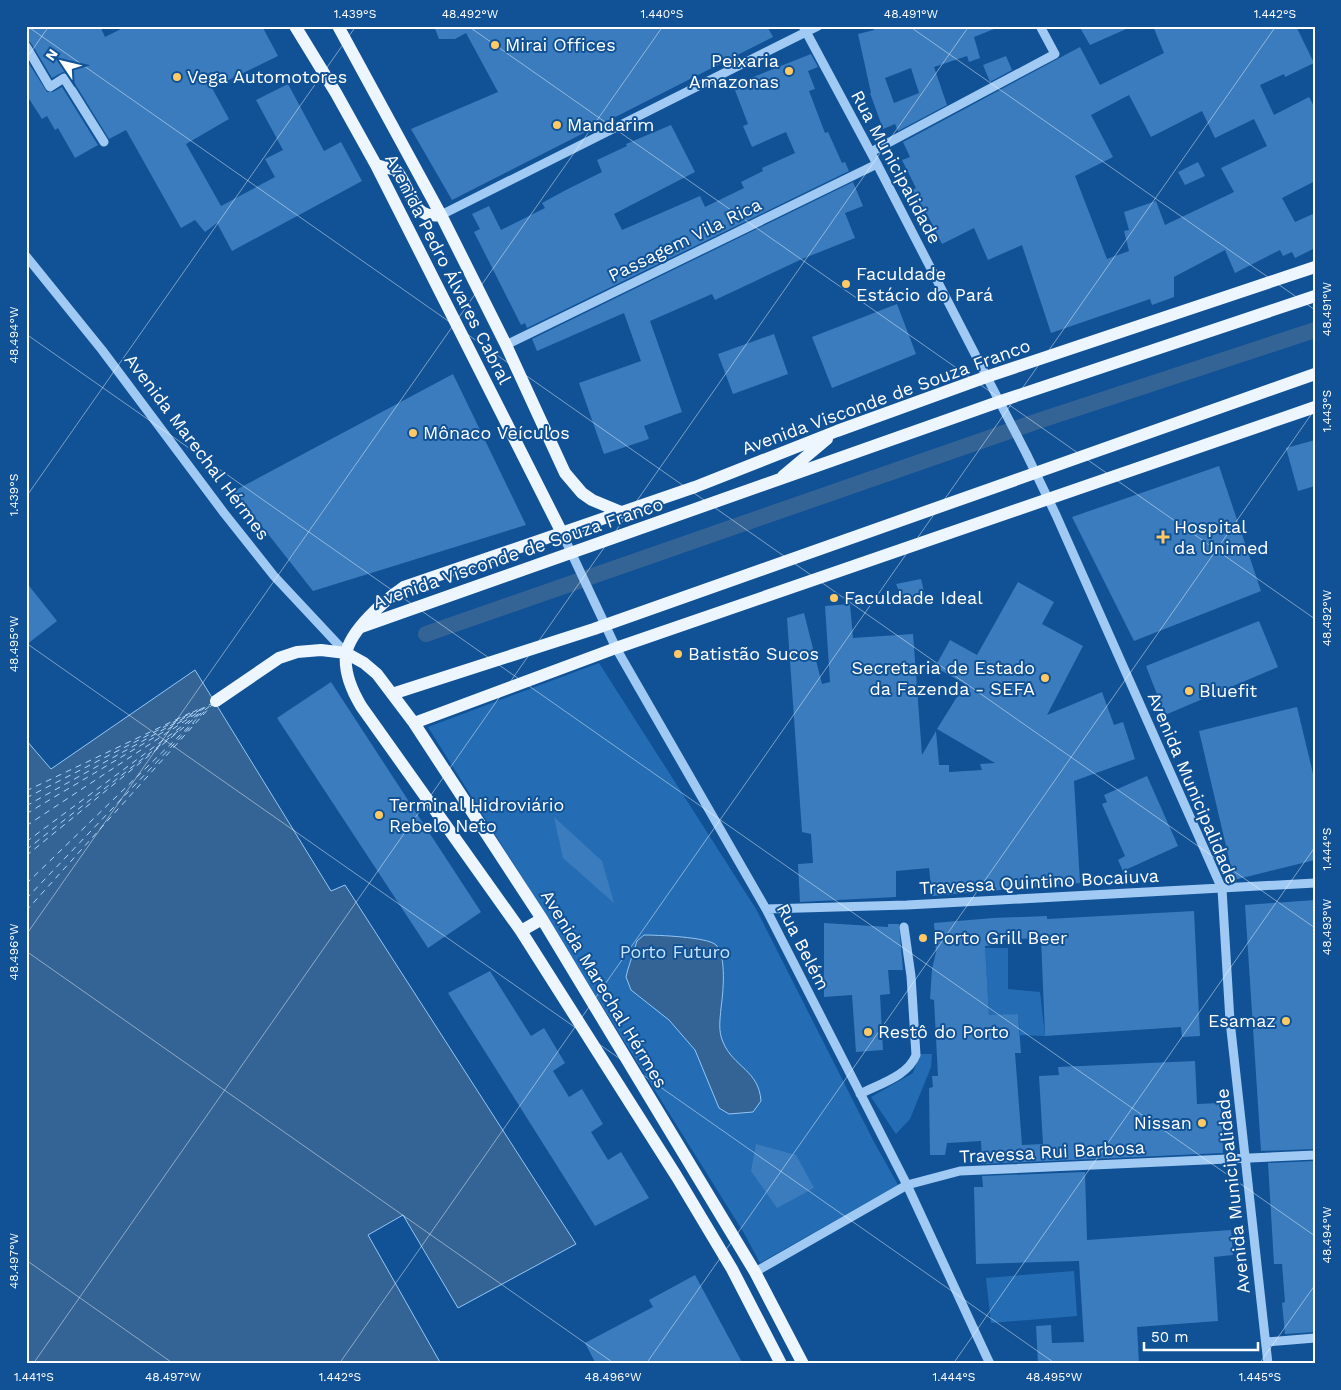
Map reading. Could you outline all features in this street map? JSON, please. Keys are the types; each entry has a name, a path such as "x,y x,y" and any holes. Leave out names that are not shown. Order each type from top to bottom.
{"main road":[{"name":"Avenida Pedro Álvares Cabral","path":"295,26 336,93 376,165 562,533"},
{"name":"Avenida Pedro Álvares Cabral","path":"338,26 440,214 506,345 565,473 582,493 605,506 621,512"},
{"path":"376,165 396,170 421,212 429,216 440,214"},
{"name":"Avenida Visconde de Souza Franco","path":"361,627 374,610 404,587 695,487 837,431 986,377 1315,266"},
{"name":"Avenida Visconde de Souza Franco","path":"361,627 776,481 1003,407 1315,296"},
{"path":"392,694 605,625 1315,374"},
{"path":"414,723 616,648 1315,407"},
{"path":"776,481 837,431"},
{"path":"216,701 280,658 288,655 321,650 346,653 361,627"},
{"name":"Avenida Marechal Hérmes","path":"346,653 371,669 414,723 542,919 755,1272 803,1364"},
{"name":"Avenida Marechal Hérmes","path":"346,653 348,678 361,706 521,932 678,1177 732,1269 781,1364"},
{"path":"521,932 542,919"}],"street":[{"path":"440,214 804,29 818,26"},
{"path":"871,152 1055,54 1040,26"},
{"name":"Rua Municipalidade","path":"804,29 871,152 986,377"},
{"path":"26,46 50,87 64,78 104,142"},
{"name":"Passagem Vila Rica","path":"506,345 877,164"},
{"name":"Avenida Marechal Hérmes","path":"26,256 102,350 224,513 274,576 346,653"},
{"name":"Avenida Municipalidade","path":"986,377 1026,453 1046,499 1056,515 1222,889 1230,1021 1247,1159 1268,1364"},
{"name":"Rua Belém","path":"562,533 616,648 766,909 907,1186 990,1364"},
{"name":"Travessa Quintino Bocaiuva","path":"766,909 907,905 1315,883"},
{"path":"860,1094 902,1073 912,1065 916,1055 911,976 904,927"},
{"name":"Travessa Rui Barbosa","path":"755,1272 907,1186 960,1171 1315,1155"},
{"path":"1266,1342 1315,1338"}],"green space":[{"name":"Porto Futuro","path":"599,663 756,909 873,1140 898,1185 760,1263 744,1233 428,727"},
{"path":"985,948 1008,948 1008,989 1040,992 1045,1036 1020,1035 1018,1014 1009,1014 1010,1035 990,1032"},
{"path":"920,1054 932,1054 931,1067 910,1119 896,1134 871,1097 913,1073"},
{"path":"1074,1271 1077,1316 991,1323 986,1278"}],"shaded area":[{"path":"195,670 331,891 345,885 576,1244 458,1308 403,1215 368,1235 441,1364 26,1364 26,740 51,769"},
{"path":"644,935 682,937 703,940 716,945 722,958 723,966 720,1034 727,1050 756,1082 761,1101 753,1112 729,1114 719,1108 695,1050 669,1020 631,990 626,977 637,941"}],"building":[{"path":"26,26 100,26 105,37 127,26 262,26 278,56 212,88 229,119 186,144 221,206 275,177 265,159 283,150 256,100 288,84 324,151 341,142 362,181 232,251 217,223 205,232 195,220 181,228 126,130 109,139 69,74 63,72 52,78 31,43 26,40"},
{"name":"Mandarim","path":"434,26 767,26 773,37 452,200 411,129 498,92 466,33 455,39 439,39"},
{"path":"872,26 999,26 974,37 980,58 969,62 967,56 934,67 947,105 898,131 895,124 883,129 870,93 858,34 874,30","holes":["911,68 919,93 894,103 885,78"]},
{"path":"1079,26 1133,26 1090,45"},
{"path":"1153,26 1296,26 1314,63 1285,77 1284,74 1260,85 1274,115 1309,97 1315,108 1315,181 1282,198 1295,222 1315,213 1315,248 1295,258 1292,252 1283,256 1280,250 1235,273 1225,250 1174,277 1174,297 1152,305 1150,299 1051,333 1022,245 988,260 974,228 942,244 912,190 916,188 902,160 910,157 903,142 1080,47 1100,85 1164,53","holes":["1129,95 1151,137 1202,111 1215,138 1254,119 1267,146 1221,168 1234,192 1165,225 1156,201 1124,212 1129,230 1124,231 1129,251 1107,259 1075,176 1113,157 1091,115"]},
{"path":"811,54 818,67 808,71 815,89 809,91 825,133 828,132 842,163 845,162 849,171 527,328 525,323 521,325 474,232 480,229 472,214 489,206 501,230 545,208 542,203 602,172 597,160 627,146 626,144 671,125 695,172 614,214 622,230 700,196 705,207 744,188 741,182 763,171 762,168 795,153 786,132 752,147 743,126 748,124 733,85"},
{"path":"1006,56 1012,70 990,82 983,65"},
{"path":"26,59 47,92 53,92 62,87 98,145 75,158 58,128 55,130 47,116 42,119 26,94"},
{"path":"1198,162 1205,176 1185,185 1178,172"},
{"path":"853,182 863,206 845,213 855,238 802,259 715,300 712,294 650,321 682,412 644,426 649,439 604,454 579,383 641,361 624,313 537,351 532,339"},
{"path":"897,304 916,354 832,388 812,337"},
{"path":"774,334 788,374 733,394 718,354"},
{"name":"Mônaco Veículos","path":"453,374 526,525 313,591 234,491"},
{"path":"1315,440 1315,486 1298,491 1286,448"},
{"name":"Hospital da Unimed","path":"1219,466 1261,591 1134,641 1072,517"},
{"path":"921,579 926,600 905,605 896,584"},
{"path":"26,582 57,621 26,645"},
{"path":"1018,582 1054,602 1042,624 1083,646 1047,715 1102,692 1114,725 1123,722 1135,759 1074,781 1080,883 932,896 929,868 896,871 896,897 800,902 798,864 813,863 811,834 802,832 787,618 804,613 822,684 830,682 825,606 850,604 853,638 913,634 922,755 936,731 939,765 949,765 949,772 982,770 980,764 995,763 937,729 965,684 935,667 950,640 977,655"},
{"name":"Bluefit","path":"1259,621 1278,667 1165,715 1146,666"},
{"name":"Terminal Hidroviário Rebelo Neto","path":"331,682 481,912 428,948 277,718"},
{"path":"1297,707 1315,782 1315,860 1234,880 1199,731"},
{"path":"1147,776 1178,846 1123,871 1118,860 1125,856 1102,804 1107,802 1104,795"},
{"path":"554,817 602,861 614,903 563,858"},
{"name":"Esamaz","path":"1315,900 1315,1149 1261,1151 1245,905"},
{"path":"1194,911 1200,1036 1182,1037 1181,1027 1045,1036 1041,938 995,940 995,945 985,946 989,1015 1018,1014 1021,1053 1015,1053 1022,1145 1043,1144 1039,1076 1059,1075 1058,1067 1195,1061 1197,1104 1221,1103 1223,1153 982,1164 981,1141 947,1143 945,1155 930,1155 929,1088 933,1087 932,1076 938,1076 934,1000 930,999 932,969 936,952 934,923 993,918 1047,916 1047,919"},
{"path":"824,923 888,927 888,924 899,924 903,970 888,970 890,994 880,995 883,1050 856,1052 852,995 824,997"},
{"path":"490,971 531,1036 544,1028 565,1063 553,1071 569,1097 582,1089 603,1124 591,1132 608,1160 621,1152 649,1198 595,1226 448,993"},
{"path":"756,1144 796,1155 814,1188 777,1208 751,1171"},
{"path":"1315,1161 1315,1332 1285,1334 1282,1303 1285,1302 1282,1264 1274,1264 1268,1163"},
{"path":"1085,1172 1087,1240 1231,1230 1233,1255 1214,1257 1218,1321 1137,1327 1139,1364 1038,1364 1036,1326 1051,1325 1052,1343 1084,1342 1079,1261 976,1264 974,1187 983,1187 982,1176"},
{"path":"695,1275 743,1364 596,1364 585,1343 653,1307 649,1300"}],"waterway":[{"path":"426,634 1038,421 1315,330"}],"ferry route":[{"path":"199,710 211,704"},
{"path":"26,826 209,705"},
{"path":"26,856 211,705"},
{"path":"26,911 212,705"},
{"path":"26,798 199,709"},
{"path":"26,884 207,709"},
{"path":"26,814 200,710"},
{"path":"26,842 201,712"},
{"path":"26,791 190,713"},
{"path":"26,806 193,713"},
{"path":"26,899 194,723"},
{"path":"26,850 182,728"}],"place":[{"name":"Mirai Offices","path":"495,45"},
{"name":"Peixaria Amazonas","path":"789,71"},
{"name":"Vega Automotores","path":"177,77"},
{"name":"Mandarim","path":"557,125"},
{"name":"Faculdade Estácio do Pará","path":"846,284"},
{"name":"Mônaco Veículos","path":"413,433"},
{"name":"Hospital da Unimed","path":"1163,537"},
{"name":"Faculdade Ideal","path":"834,598"},
{"name":"Batistão Sucos","path":"678,654"},
{"name":"Secretaria de Estado da Fazenda - SEFA","path":"1045,678"},
{"name":"Bluefit","path":"1189,691"},
{"name":"Terminal Hidroviário Rebelo Neto","path":"379,815"},
{"name":"Porto Grill Beer","path":"923,938"},
{"name":"Esamaz","path":"1286,1021"},
{"name":"Restô do Porto","path":"868,1032"},
{"name":"Nissan","path":"1202,1123"}]}
